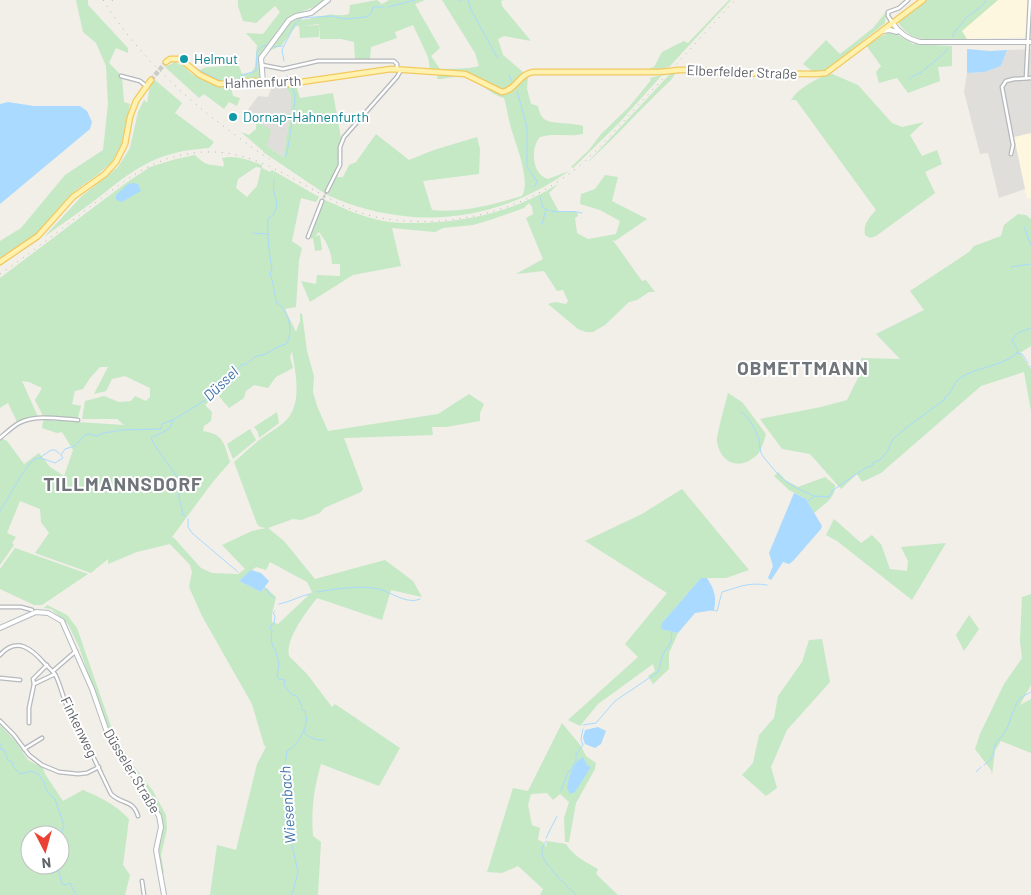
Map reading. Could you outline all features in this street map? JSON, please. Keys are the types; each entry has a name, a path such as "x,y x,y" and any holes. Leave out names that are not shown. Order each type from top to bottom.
{"main road":[{"path":"264,82 261,58 289,20 311,12 328,0"},
{"name":"Elberfelder Straße","path":"441,72 472,76 498,92 514,87 523,75 533,72 660,72 699,70 724,73 822,74 833,69 880,31 923,0"},
{"path":"892,22 900,33"},
{"path":"880,31 890,30 920,42 1029,42"},
{"name":"Hahnenfurth","path":"166,62 170,59 180,59 200,75 219,84 264,82 287,84 383,69 441,72"},
{"path":"0,262 38,236 73,197 105,174 116,162 125,144 136,101 151,80"},
{"name":"Düsseler Straße","path":"0,628 36,612 57,616 64,623 92,689 111,742 160,816 161,827 156,850 164,895"}],"street":[{"path":"892,22 888,12 900,8 908,0"},
{"path":"1026,78 1030,0"},
{"path":"262,65 284,69 318,61 394,61 398,64 397,77 344,137 340,147 340,165 327,191"},
{"path":"122,76 140,81 146,86"},
{"path":"1011,154 1013,145 1002,87 1006,81 1031,78"},
{"path":"308,237 322,202"},
{"path":"0,438 17,424 24,421 43,418 78,420"},
{"path":"0,607 20,607 32,610"},
{"name":"Finkenweg","path":"0,655 12,646 26,647 36,653 54,673 73,718 114,798 132,805 138,816"},
{"path":"34,684 54,673 76,651"},
{"path":"29,723 33,679 47,665"},
{"path":"0,678 20,680"},
{"path":"0,721 36,761 60,772 78,774 87,773 98,767"},
{"path":"24,748 42,738"},
{"path":"142,881 144,895"}],"shaded area":[{"path":"998,0 1031,0 1031,37 967,39 961,31"},
{"path":"1031,49 1031,133 1014,137 1025,189 999,198 988,153 980,154 964,92 967,73 985,72 1001,66 1007,50"},
{"path":"272,86 286,87 291,96 291,110 283,157 267,146 260,123 247,111 258,96 268,97"},
{"path":"1031,133 1031,198 1027,199 1014,137"}],"green space":[{"path":"76,0 88,0 88,5 128,48 128,53 116,48 109,63 122,76 124,102 130,104 122,143 113,161 76,190 35,235 0,258 0,241 21,228 65,175 103,150 108,104 106,66 96,43 83,32"},
{"path":"238,0 327,0 301,12 302,20 328,15 346,15 349,14 350,5 377,0 382,4 389,0 425,0 415,4 440,48 431,56 440,69 479,66 475,53 442,0 504,0 501,1 502,6 531,41 504,36 498,39 503,55 523,72 517,80 521,83 528,76 527,89 531,104 538,106 541,115 546,120 583,126 583,134 540,137 534,154 536,167 548,179 569,171 541,188 512,202 482,211 452,216 421,217 390,214 358,207 327,195 331,188 326,189 324,193 263,152 241,132 249,135 256,129 256,124 247,113 248,111 260,123 271,130 267,146 283,157 291,110 291,96 286,87 296,85 300,98 333,93 341,138 336,177 343,177 349,165 356,162 376,134 409,160 477,137 480,149 479,174 423,181 432,210 444,211 489,205 522,196 525,181 524,172 504,98 465,77 437,79 439,70 430,69 428,57 413,25 395,32 397,38 371,47 370,60 355,60 354,42 341,39 320,39 319,24 301,26 319,25 319,37 300,38 299,26 296,26 282,45 267,52 261,61 262,81 245,81 231,87 233,96 240,98 237,106 229,102 224,109 204,94 199,98 165,67 175,62 193,75 204,68 233,63 239,66 242,74 251,73 255,67 257,45 246,33 263,34 280,12 275,6 256,23 243,21"},
{"path":"731,0 669,67 650,71 650,68 654,67 662,52 684,41 688,43"},
{"path":"927,0 998,0 962,31 967,39 940,40 914,37 899,24 900,19"},
{"path":"886,12 885,23 826,70 809,72 811,70 803,64 826,40 840,54 873,28"},
{"path":"893,32 913,44 952,46 952,66 938,67 940,81 908,93 897,78 879,83 876,72 881,66 866,45 887,33"},
{"path":"830,73 858,85 892,123 902,127 924,122 910,135 922,156 937,150 942,164 925,172 935,193 876,236 870,238 865,235 865,228 876,210 796,100 791,100 803,88"},
{"path":"670,74 675,74 586,164"},
{"path":"662,75 618,124 573,168 571,167 629,107 651,80 650,78"},
{"path":"155,80 182,103 175,113 214,142 209,148 177,152 140,167 44,237 81,197 118,167 130,148 138,112 144,100 147,103 150,85"},
{"path":"195,155 206,163 223,167 222,158 242,158 262,165 262,168 270,172 272,170 319,197 316,202 301,198 292,241 302,248 299,260 296,307 285,309 296,332 300,321 300,314 302,313 307,351 314,376 313,392 328,431 438,414 469,394 484,404 480,413 480,421 446,427 432,427 433,435 344,438 363,489 361,492 324,508 320,513 301,520 293,519 268,528 284,541 315,579 385,560 413,581 422,597 391,590 382,620 317,598 293,634 290,642 289,656 307,674 332,707 335,704 400,748 379,786 321,764 315,790 312,817 313,836 321,842 318,895 210,895 217,845 236,850 257,764 266,747 252,704 202,616 189,587 192,572 190,565 170,544 137,552 108,564 108,559 91,573 35,553 49,533 41,522 40,509 20,501 7,533 16,537 12,543 14,545 0,565 0,440 7,441 24,464 39,453 50,467 64,476 73,450 62,432 57,433 42,428 43,421 124,425 117,419 82,419 85,401 104,396 119,402 131,401 135,396 146,401 150,397 150,388 125,376 112,379 106,391 94,394 108,367 100,367 83,389 75,391 72,404 81,406 76,418 43,416 35,400 42,388 22,381 38,417 17,422 8,403 0,408 0,278 126,183 150,167","holes":["256,167 261,168 257,186 247,197 236,188 238,179","292,351 296,376 293,410 282,424 258,441 234,462 257,524 260,527 266,528 252,531 222,545 245,569 238,574 212,573 201,568 172,537 230,462 219,437 210,432 203,431 204,426 211,421 212,412 205,405 217,394 229,408 244,398 246,391 254,385 268,388 276,377 293,368 290,357","270,562 307,582 312,592 278,624 272,622 276,597 265,587 261,592 239,581 256,567 266,570"]},
{"path":"605,175 618,177 612,201 647,219 615,241 612,239 642,281 646,280 655,292 649,292 637,300 629,302 605,325 593,332 578,329 548,304 555,302 566,304 568,301 563,290 557,291 544,271 516,274 543,259 526,218 533,214 529,203 524,208 490,220 473,225 443,228 435,232 392,228 401,266 353,275 310,302 301,281 316,284 317,275 340,276 340,264 332,264 328,247 319,232 315,236 320,235 322,250 315,251 313,238 311,239 310,236 325,200 355,213 390,222 454,221 490,214 508,208 558,184 549,193 559,212 577,212 578,216 575,218 577,233 588,239 616,234 620,221 600,210 580,204 581,194 595,189"},
{"path":"1018,214 1026,215 1031,219 1031,346 1020,353 1031,369 1031,411 1024,372 981,386 881,473 862,482 857,474 841,489 810,454 782,449 760,419 847,400 860,374 861,358 900,359 876,334 924,310 910,291 969,252 974,246 1001,236 1004,225"},
{"path":"728,393 742,402 766,434 757,455 744,463 732,463 727,460 719,450 717,442"},
{"path":"277,412 279,423 259,438 258,432 254,427"},
{"path":"250,429 256,440 233,459 227,444"},
{"path":"778,472 785,480 798,487 825,477 835,485 835,490 828,501 814,513 806,499 789,490 774,476"},
{"path":"682,489 749,570 726,578 701,578 662,623 662,629 678,633 669,653 669,669 653,684 648,676 655,671 653,664 598,704 580,726 568,720 638,657 625,644 667,593 585,541 642,514"},
{"path":"834,519 861,543 872,535 881,544 890,569 907,571 908,561 901,547 946,543 912,600 837,541 826,535"},
{"path":"15,548 88,574 42,605 34,605 0,589 0,569"},
{"path":"1031,594 1031,685 1020,705 1031,699 1031,753 1001,741 995,750 992,775 991,770 975,749 980,734 1004,684 1022,658 1020,641 1022,597"},
{"path":"47,605 67,615 77,628 114,735 130,761 153,791 166,815 167,829 161,855 164,873 162,872 158,855 163,824 159,811 110,737 79,647 68,624 51,609 44,608"},
{"path":"969,615 979,629 964,651 956,635"},
{"path":"822,639 830,682 787,730 771,767 777,788 766,796 742,775 753,763 759,735 774,718 778,696 802,662 809,640"},
{"path":"562,723 581,746 586,756 596,763 595,769 576,803 569,842 565,842 564,818 569,802 560,794 553,800 547,793 531,794 528,805 532,825 540,828 538,840 543,842 546,847 547,841 566,844 576,855 598,869 596,874 618,895 540,895 543,889 518,866 502,873 487,872 513,788 528,791"},
{"path":"0,725 16,742 28,760 43,768 63,801 83,790 108,802 129,819 123,865 130,875 125,895 0,895"}],"water":[{"path":"967,49 1007,50 1001,66 985,72 967,73"},
{"path":"8,102 34,106 80,106 87,111 92,122 90,129 0,204 0,104"},
{"path":"128,184 138,184 141,191 122,202 116,200 116,195"},
{"path":"794,493 806,499 822,526 793,561 789,564 783,562 771,580 768,578 773,566 769,553"},
{"path":"251,570 261,573 269,581 261,592 239,581"},
{"path":"701,578 707,578 713,589 715,597 714,610 695,613 678,633 661,629 662,623"},
{"path":"598,727 606,731 601,744 595,748 585,744 583,738 585,730"},
{"path":"583,757 587,765 591,767 575,792 570,794 567,788 570,775 576,763"}],"waterway":[{"name":"Düssel","path":"388,7 415,0"},
{"path":"468,0 471,10 497,57"},
{"path":"953,37 953,34 966,18 983,5 986,0"},
{"name":"Düssel","path":"284,61 282,50 295,24 301,18 331,16 345,19 366,17 371,14 373,7 384,7"},
{"path":"197,69 221,81 237,80 242,75 256,71 257,51 263,46 268,45"},
{"path":"274,47 283,46"},
{"path":"909,80 930,65 947,49"},
{"path":"509,75 512,82"},
{"name":"Düssel","path":"286,156 295,98 287,76"},
{"path":"517,91 527,127 527,167 537,181 534,187"},
{"name":"Düssel","path":"0,511 34,459 41,458 55,463 63,458 61,455 65,449 75,446 85,435 89,434 97,436 102,433 120,430 161,429 162,424 173,420 212,396 221,383 233,375 242,364 245,365 256,356 263,355 286,344 290,330 288,320 284,310 277,303 270,273 272,269 268,244 268,219 276,210 277,205 273,186 274,180"},
{"path":"540,197 543,208 548,210 582,213"},
{"path":"542,224 546,210"},
{"path":"1024,227 1031,245"},
{"path":"253,233 267,234"},
{"path":"1011,267 1031,264"},
{"path":"808,501 815,496 829,497 833,490 867,467 872,466 874,462 880,460 888,450 893,439 944,400 959,379 972,372 1002,362 1017,353 1018,350 1012,341 1015,335 1031,328"},
{"path":"1017,353 1022,354 1028,363"},
{"path":"741,412 754,428 759,438 761,453 770,465 790,484 814,496"},
{"name":"Wiesenbach","path":"173,420 169,429 151,438 179,480 179,498 182,515 185,516"},
{"path":"41,457 51,450 55,450 60,454"},
{"name":"Wiesenbach","path":"188,519 188,527 192,533 238,572"},
{"path":"711,610 717,611 722,592 749,585 767,585"},
{"path":"317,592 365,587 379,589 405,599 420,599"},
{"name":"Wiesenbach","path":"264,588 274,598"},
{"path":"279,604 310,594"},
{"name":"Wiesenbach","path":"275,611 273,613 275,616 274,624 270,628 272,630 271,639 279,664 277,676 279,679 285,680 284,685 292,695 297,696 302,706 301,709 305,711 307,721 300,738 287,751 283,779 286,804 285,820 289,828 288,839 291,841 298,872 292,895"},
{"path":"583,725 596,723 615,701 658,672 663,654 671,642 672,631"},
{"path":"984,765 991,758 996,742 1005,733 1020,698 1031,692"},
{"path":"561,791 568,772 576,760 576,754 583,745 581,739 583,729"},
{"path":"304,731 307,736 324,740"},
{"path":"0,744 2,746 0,749 4,750 8,760 12,762 14,768 20,774 31,771 38,774 49,794 55,799 64,825"},
{"path":"976,772 981,767"},
{"path":"546,838 557,816"},
{"path":"546,841 542,850 546,863 576,895"},
{"path":"60,875 62,884 70,883 75,893"}],"tunnel":[{"path":"151,80 166,62"},
{"path":"322,201 327,191"}],"railway":[{"path":"103,0 138,47 158,69 224,127 272,161"},
{"path":"0,274 134,175 157,163 182,155 205,152 226,153 246,157 284,173 340,204 364,214 401,221 426,222 459,219 498,210 517,203 553,185 586,160 735,0"}],"place":[{"name":"Helmut","path":"184,59"},
{"name":"Dornap-Hahnenfurth","path":"233,117"}],"district":[{"name":"OBMETTMANN","path":"803,368"},
{"name":"TILLMANNSDORF","path":"123,484"}]}
